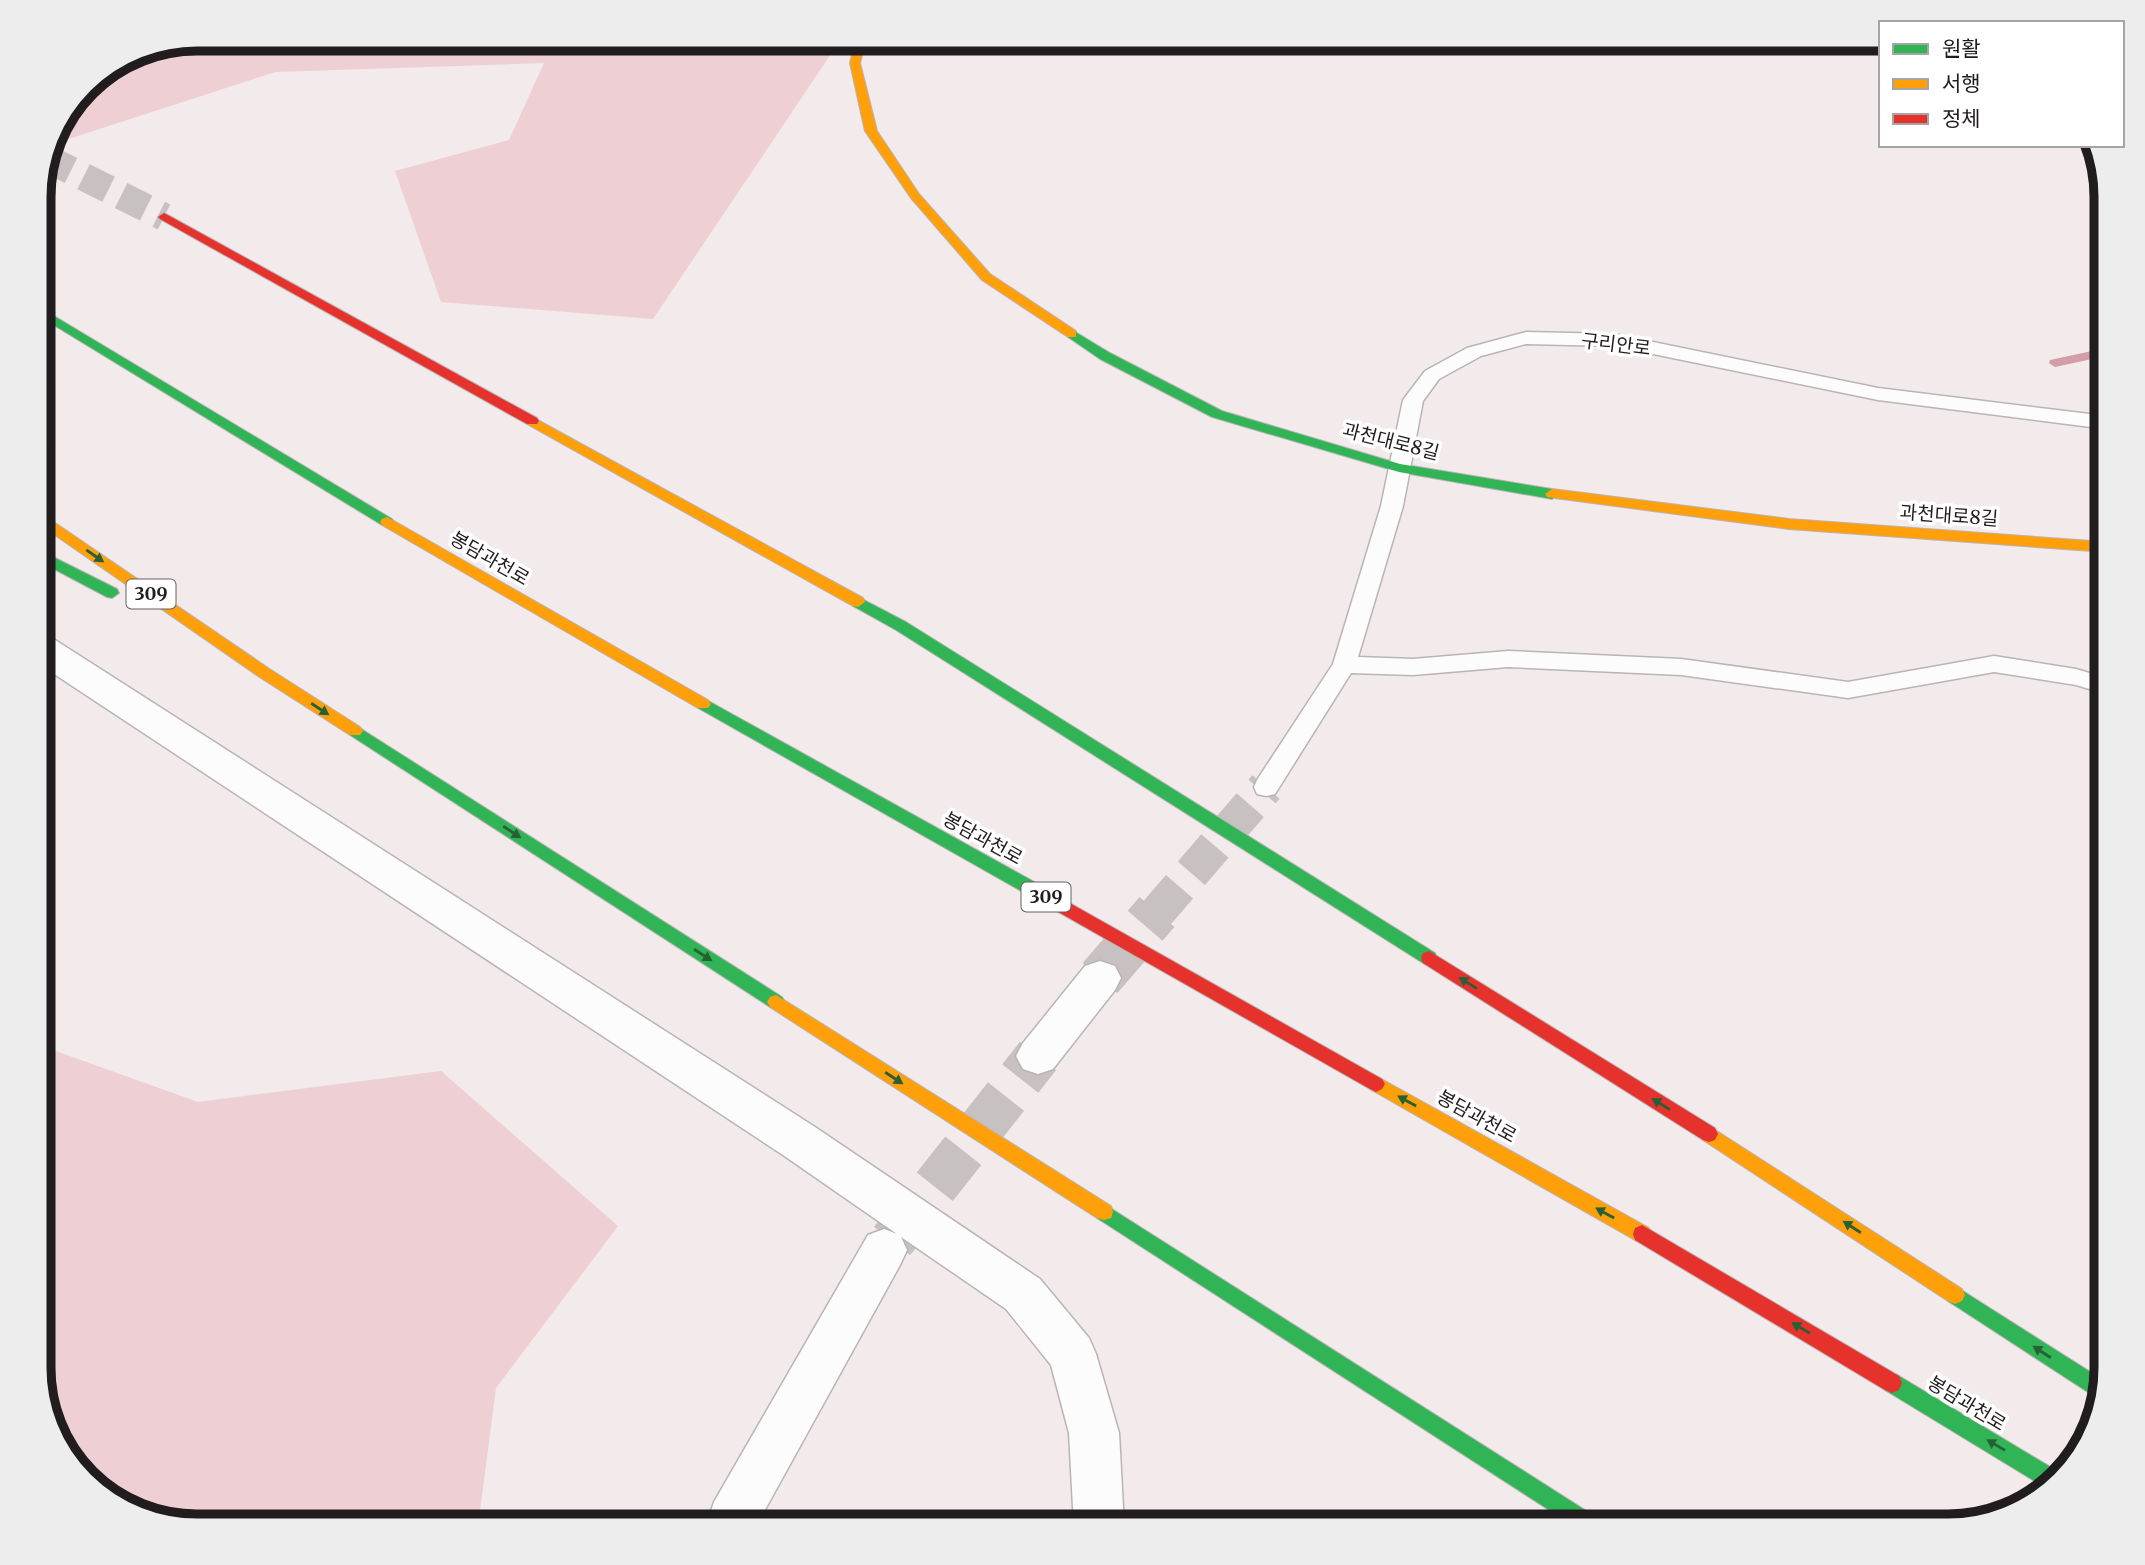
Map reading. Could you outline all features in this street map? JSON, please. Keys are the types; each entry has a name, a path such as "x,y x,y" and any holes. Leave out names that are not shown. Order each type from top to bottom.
{"main road":[{"name":"과천대로8길","path":"858,51 855,62 871,131 915,196 986,277 1105,356 1217,414 1399,468 1596,501 1789,524 2094,546"},
{"path":"164,217 901,626 1749,1159 2093,1385"},
{"name":"봉담과천로","path":"51,318 463,568 1657,1242 2046,1476"},
{"name":"309","path":"51,525 263,672 1572,1514"},
{"path":"51,561 121,598"},
{"path":"145,610 263,672"}],"street":[{"path":"51,656 787,1133 1024,1294 1072,1354 1094,1433 1098,1514"},
{"path":"1038,1056 1100,978"},
{"path":"735,1514 884,1250"}],"lane":[{"name":"구리안로","path":"1266,787 1344,665 1392,506 1413,400 1432,375 1474,352 1526,338 1614,340 1878,394 2094,421"},
{"path":"1344,665 1413,667 1508,659 1681,667 1847,690 1994,664 2094,682"}],"shaded area":[{"path":"833,51 653,319 441,302 395,171 509,140 544,63 275,72 62,141 81,108 116,75 150,59 178,52"},
{"path":"51,1049 198,1102 441,1071 618,1226 496,1388 480,1514 178,1513 141,1503 108,1484 87,1464 70,1441 59,1415 51,1377"}],"waterway":[{"path":"2055,363 2094,355"}],"tunnel":[{"path":"55,163 164,217"},
{"path":"1156,914 1266,787"},
{"path":"1100,978 1157,912"},
{"path":"892,1241 1038,1056"}],"traffic: fast":[{"path":"51,318 387,522"},
{"path":"1072,334 1105,356 1217,414 1399,468 1552,494"},
{"path":"51,561 112,593"},
{"path":"858,602 901,626 1429,958"},
{"path":"703,704 1059,904"},
{"path":"355,731 776,1002"},
{"path":"1104,1212 1573,1514"},
{"path":"1955,1295 2093,1385"},
{"path":"1892,1383 2046,1476"}],"traffic: slow":[{"path":"858,51 855,63 871,131 915,196 986,277 1072,334"},
{"path":"532,421 858,602"},
{"path":"1552,494 1789,524 2094,546"},
{"path":"387,522 703,704"},
{"path":"51,525 263,672 355,731"},
{"path":"776,1002 1104,1212"},
{"path":"1376,1084 1642,1234"},
{"path":"1709,1134 1955,1295"}],"traffic: jam":[{"path":"164,217 532,421"},
{"path":"1059,904 1376,1084"},
{"path":"1429,958 1709,1134"},
{"path":"1642,1234 1892,1383"}]}
